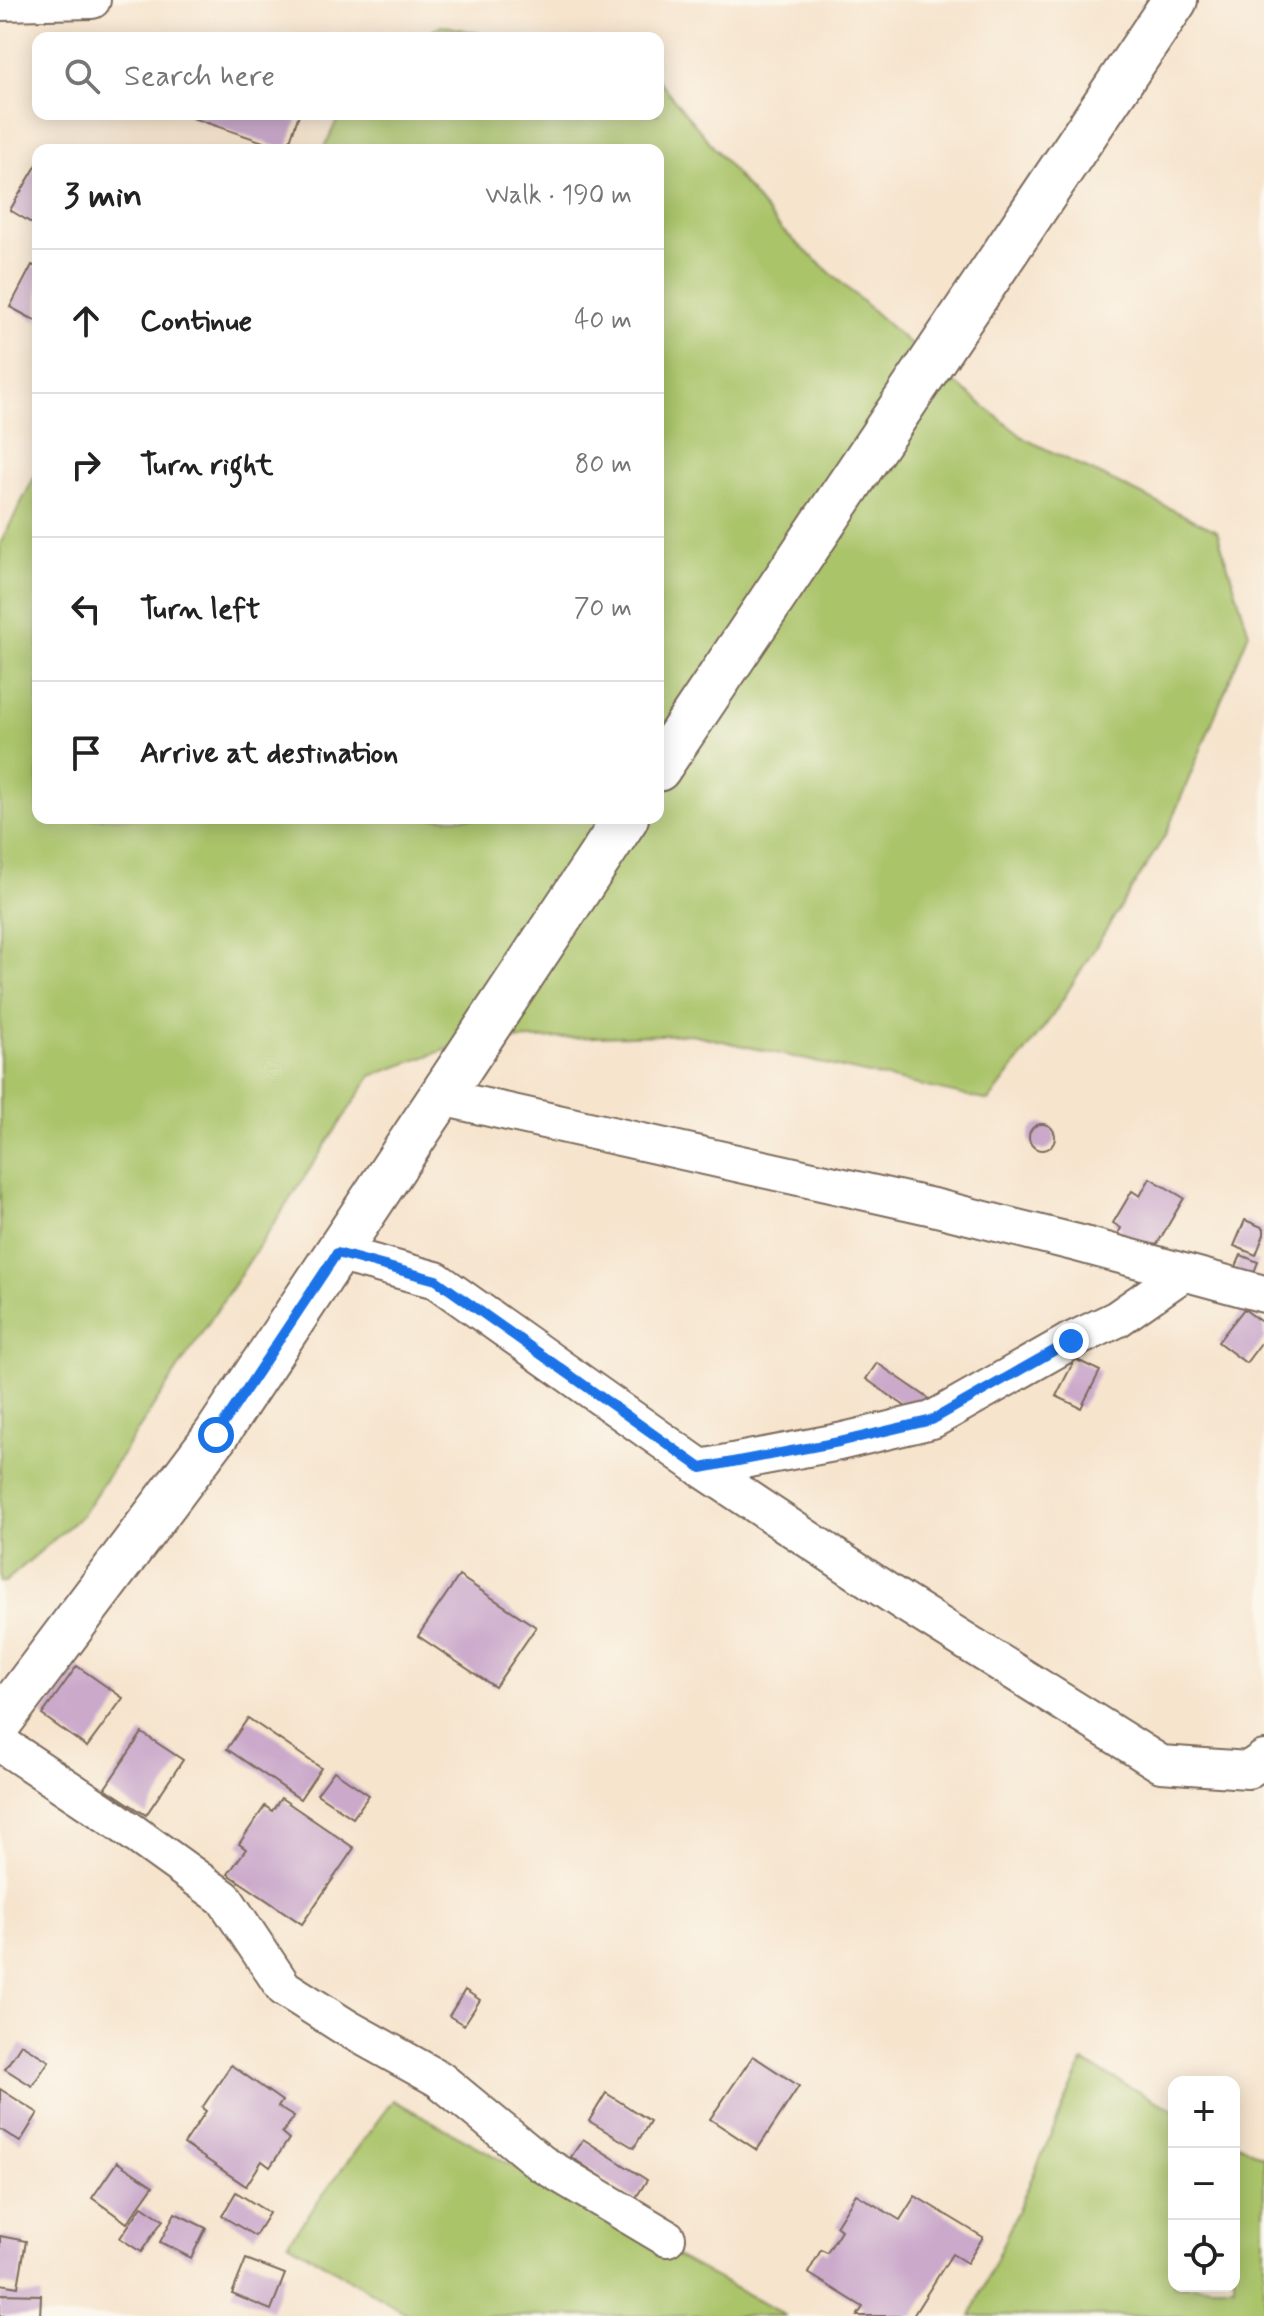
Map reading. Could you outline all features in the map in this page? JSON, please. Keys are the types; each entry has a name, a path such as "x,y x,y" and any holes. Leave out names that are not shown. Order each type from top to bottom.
{"main road":[{"path":"664,760 1175,0"},
{"path":"0,1722 216,1435 622,824"}],"street":[{"path":"0,2 92,0"},
{"path":"441,1097 933,1207 1264,1294"},
{"path":"337,1253 436,1280 701,1468 903,1602 1161,1764 1248,1770 1264,1759"},
{"path":"701,1468 932,1420 1071,1341 1117,1319 1183,1273"},
{"path":"0,1743 117,1821 224,1898 284,1988 347,2028 439,2079 541,2163 667,2238"}],"green space":[{"path":"441,25 474,32 430,32"},
{"path":"664,87 781,229 938,369 1025,439 1217,531 1249,633 1166,834 1053,1015 989,1101 691,1034 470,1041 371,1076 82,1515 5,1582 0,1582 0,544 32,482 32,824 664,824 664,144 326,144 337,120 664,120"},
{"path":"1083,2062 1168,2107 1168,2292 1240,2292 1240,2144 1264,2157 1264,2316 971,2316"},
{"path":"393,2100 786,2316 411,2316 288,2242"}],"building":[{"path":"199,120 297,120 289,144 269,144"},
{"path":"32,173 32,223 10,210"},
{"path":"32,265 32,319 10,307"},
{"path":"1042,1124 1051,1128 1055,1137 1051,1146 1042,1150 1033,1146 1029,1137 1033,1128"},
{"path":"1150,1178 1184,1198 1152,1253 1118,1234 1121,1228 1113,1223 1132,1191 1140,1196"},
{"path":"1245,1220 1264,1228 1256,1255 1234,1246"},
{"path":"1241,1255 1258,1262 1249,1285 1231,1278"},
{"path":"1244,1309 1264,1324 1264,1339 1246,1363 1218,1342"},
{"path":"1075,1359 1100,1371 1081,1408 1056,1396"},
{"path":"877,1363 934,1402 922,1418 866,1379"},
{"path":"459,1576 536,1627 495,1687 418,1636"},
{"path":"77,1666 123,1698 87,1747 42,1715"},
{"path":"248,1718 321,1768 300,1799 227,1749"},
{"path":"142,1733 183,1760 146,1815 105,1788"},
{"path":"334,1771 369,1795 353,1818 317,1794"},
{"path":"281,1798 354,1848 302,1924 228,1874 246,1849 239,1844 265,1806 272,1811"},
{"path":"465,1990 480,2000 464,2025 449,2016"},
{"path":"21,2044 49,2061 32,2086 5,2069"},
{"path":"753,2056 799,2086 757,2150 710,2119"},
{"path":"231,2065 282,2101 278,2107 294,2117 282,2133 289,2139 270,2167 262,2161 246,2186 184,2144 206,2111 202,2108"},
{"path":"0,2089 38,2113 20,2142 0,2129"},
{"path":"606,2093 650,2121 634,2148 589,2121"},
{"path":"583,2139 647,2180 635,2199 571,2157"},
{"path":"117,2162 153,2186 127,2223 92,2198"},
{"path":"236,2192 269,2213 255,2236 222,2216"},
{"path":"856,2194 900,2220 915,2196 983,2237 967,2263 952,2254 913,2316 857,2316 863,2307 808,2273 821,2250 827,2253 841,2230 836,2226"},
{"path":"142,2206 163,2220 141,2252 120,2238"},
{"path":"175,2213 206,2228 191,2258 160,2242"},
{"path":"0,2236 26,2241 18,2287 0,2284"},
{"path":"246,2259 285,2274 271,2310 232,2294"},
{"path":"0,2294 41,2295 40,2316 0,2316"}],"route":[{"path":"216,1435 337,1253 436,1280 701,1468 778,1455 932,1420 1071,1341"}]}
